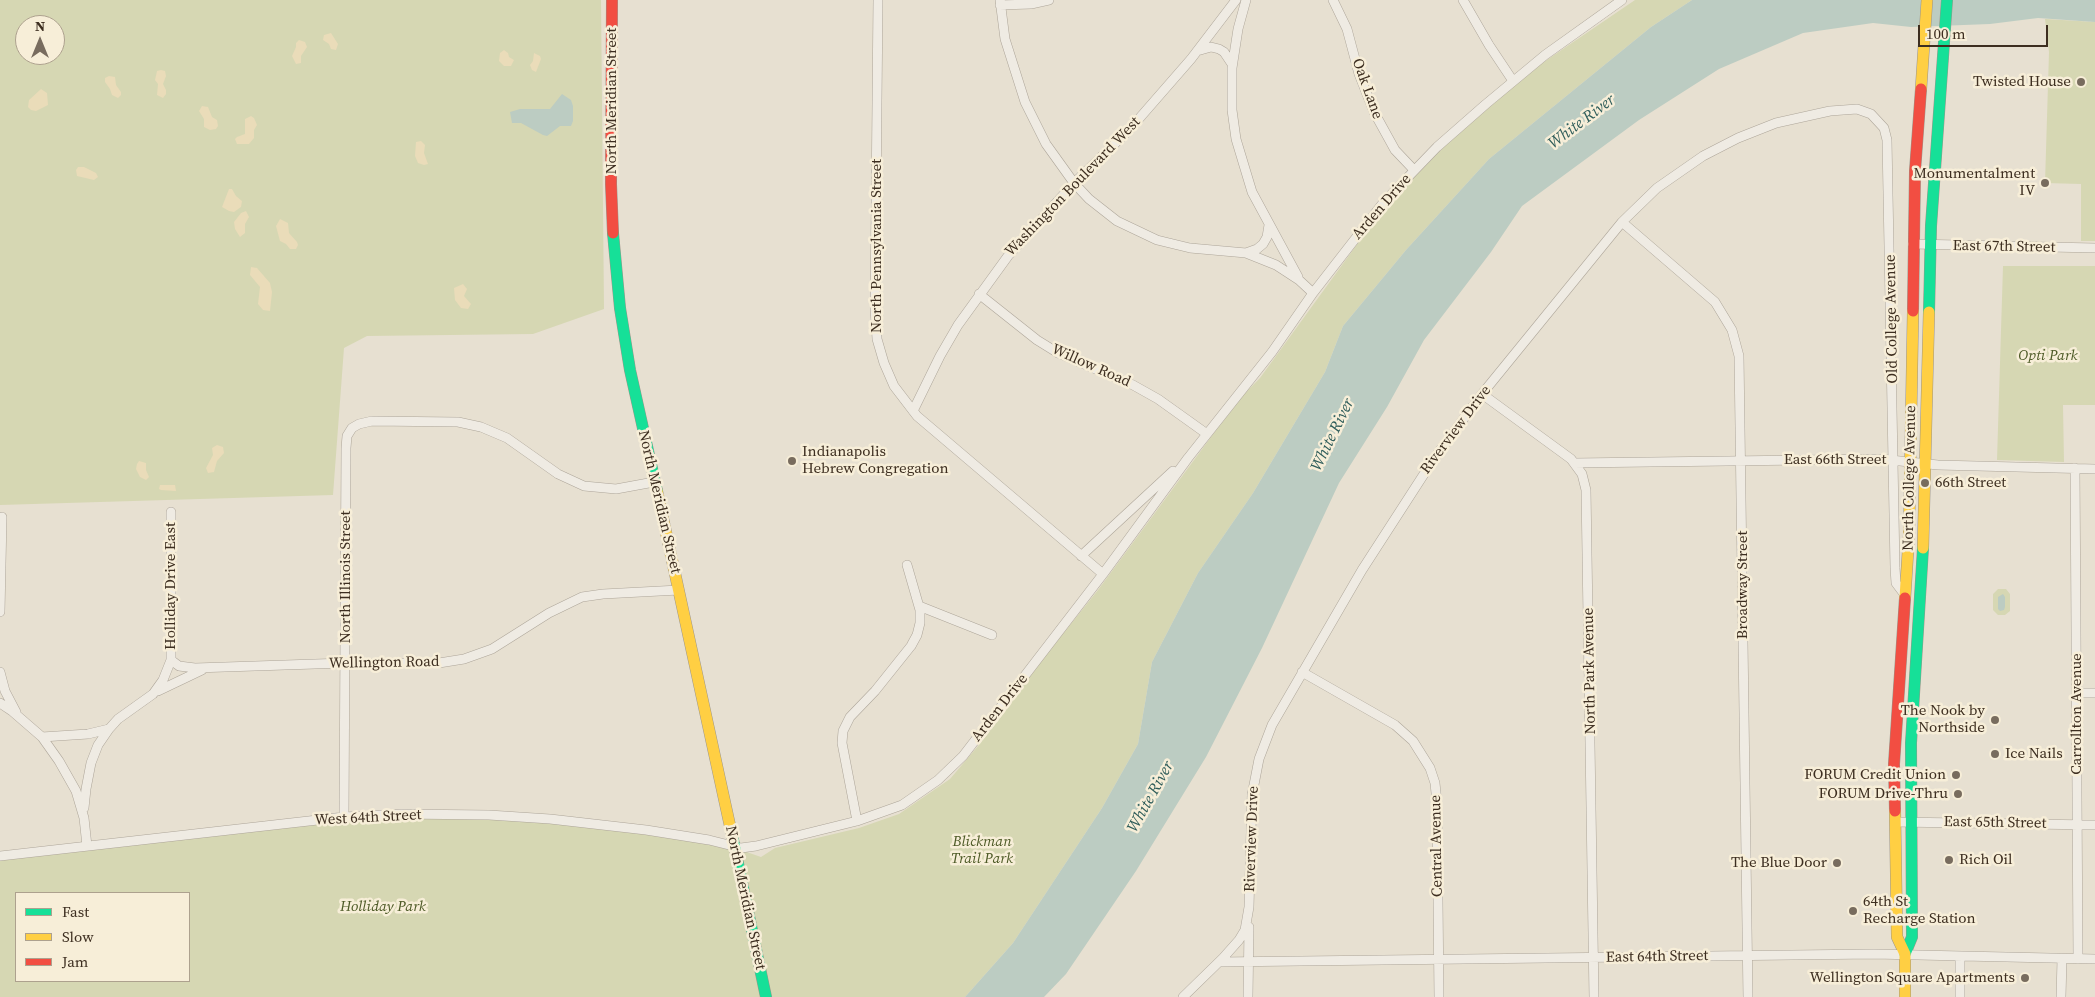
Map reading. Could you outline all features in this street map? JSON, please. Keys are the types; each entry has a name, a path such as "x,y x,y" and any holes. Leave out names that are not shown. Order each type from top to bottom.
{"main road":[{"name":"North Meridian Street","path":"612,0 611,168 614,258 620,308 630,370 766,997"},
{"name":"North College Avenue","path":"1905,954 1897,937 1895,746 1909,535 1915,171 1927,0"},
{"name":"North College Avenue","path":"1906,997 1905,954 1912,937 1911,734 1922,572 1930,245 1947,0"}],"street":[{"name":"North Pennsylvania Street","path":"878,0 876,327 880,352 889,376 901,397 913,411 1103,574"},
{"path":"1049,0 1031,4 1000,2 1011,62 1024,102 1046,144 1074,183 1089,199 1118,221 1157,240 1190,248 1246,253 1276,265 1299,280 1313,293"},
{"name":"Washington Boulevard West","path":"913,411 940,356 978,294 1008,256 1074,183 1130,129 1197,51 1236,0"},
{"path":"1246,0 1238,29 1233,64 1232,110 1240,154 1252,192 1299,280"},
{"name":"Oak Lane","path":"1333,0 1347,29 1359,74 1374,112 1395,150 1414,170"},
{"path":"1463,0 1489,45 1513,81"},
{"name":"Arden Drive","path":"735,848 756,846 881,814 913,799 955,765 1103,574 1188,458 1272,352 1313,293 1383,203 1455,131 1513,81 1622,0"},
{"path":"1197,51 1211,47 1219,49 1224,52 1233,64"},
{"name":"Riverview Drive","path":"1183,997 1219,962 1242,936 1248,919 1250,820 1254,778 1268,732 1281,707 1379,542 1426,470 1482,394 1622,222 1670,178 1717,148 1776,123 1808,115 1847,109 1858,109 1871,114 1884,128 1888,140 1890,208"},
{"name":"Old College Avenue","path":"1890,208 1894,550 1896,583 1905,596"},
{"name":"Broadway Street","path":"1622,222 1715,302 1736,339 1740,361 1748,997"},
{"path":"1246,253 1254,251 1264,244 1269,225"},
{"name":"East 67th Street","path":"1913,244 2095,248"},
{"name":"Willow Road","path":"978,294 1037,340 1058,353 1133,385 1158,399 1207,434"},
{"name":"North Park Avenue","path":"1482,394 1574,463 1582,474 1587,496 1594,997"},
{"name":"North Illinois Street","path":"344,817 346,448 347,436 352,428 372,421 458,422 481,427 508,438 558,474 584,486 616,489 654,482"},
{"name":"Arden Drive","path":"1082,556 1188,458"},
{"name":"East 66th Street","path":"1574,463 1894,460 1926,464 2095,469"},
{"name":"Carrollton Avenue","path":"2075,468 2078,959"},
{"name":"Holliday Drive East","path":"171,512 171,660"},
{"path":"0,612 2,517"},
{"path":"857,821 842,744 844,728 850,717 875,691 913,643 920,623 919,606 907,565"},
{"name":"Wellington Road","path":"171,660 184,667 212,668 345,663 426,664 464,659 506,642 549,613 582,597 679,590"},
{"path":"919,606 992,635"},
{"path":"153,694 163,680 171,660"},
{"path":"87,846 84,803 89,769 96,749 109,729 118,719 153,694 188,676 212,668"},
{"name":"Central Avenue","path":"1302,672 1395,725 1413,741 1426,761 1436,794 1439,997"},
{"path":"0,675 10,702 21,718"},
{"path":"2076,693 2095,694"},
{"path":"0,703 21,718 42,737 66,772 76,792 84,818"},
{"path":"42,737 88,734 109,729"},
{"name":"West 64th Street","path":"0,856 344,817 401,814 489,815 541,819 646,830 708,840 735,848"},
{"name":"East 65th Street","path":"1895,822 2095,825"},
{"path":"1248,997 1249,907"},
{"name":"East 64th Street","path":"1219,962 1905,954 2095,960"},
{"path":"1960,956 1960,997"},
{"path":"2062,959 2062,997"}],"green space":[{"path":"0,0 601,0 604,309 533,334 367,336 344,348 333,495 0,505"},
{"path":"1635,0 1692,0 1651,27 1489,159 1406,250 1343,326 1325,372 1253,493 1198,573 1152,662 1138,744 1102,808 1013,943 965,997 0,997 0,856 344,817 489,815 646,830 735,848 761,857 775,848 859,828 899,814 950,779 978,746 1034,670 1098,590 1214,433 1246,392 1260,378 1366,232 1405,185 1451,140 1538,66"},
{"path":"2045,19 2095,22 2095,241 2081,241 2081,184 2045,183 2049,52"},
{"name":"Opti Park","path":"2003,266 2095,266 2095,405 2063,405 2064,462 1997,460"},
{"path":"1998,589 2006,589 2010,594 2010,611 2005,615 1998,615 1993,610 1993,594"}],"sand":[{"path":"331,33 338,44 336,50 331,49 329,44 323,40 324,35"},
{"path":"299,40 305,42 307,47 301,56 301,63 296,64 292,56 296,43"},
{"path":"504,50 514,60 511,66 504,66 499,61 500,53"},
{"path":"534,53 540,56 541,59 536,72 532,70 530,65 533,61"},
{"path":"157,71 165,71 166,76 163,84 166,94 163,98 157,95 158,84 155,80"},
{"path":"109,76 115,77 116,85 121,92 118,98 112,95 105,82 105,78"},
{"path":"41,89 47,93 48,105 36,111 31,110 28,107 29,100"},
{"path":"202,106 208,107 212,117 217,120 218,126 216,129 210,130 204,127 204,119 199,111"},
{"path":"251,116 257,125 254,130 254,138 249,144 237,144 235,139 245,134 245,119"},
{"path":"421,141 425,145 424,153 428,164 424,165 418,163 415,156 416,142"},
{"path":"78,167 84,167 96,173 98,177 94,180 77,176 76,170"},
{"path":"229,189 232,189 242,201 241,207 234,212 222,207"},
{"path":"246,211 249,217 245,224 245,233 240,237 235,229 234,222 241,213"},
{"path":"280,219 288,223 289,233 298,245 296,249 290,249 280,241 276,226"},
{"path":"251,267 257,268 270,283 272,292 270,311 263,310 258,304 260,287 250,275"},
{"path":"463,284 467,289 464,296 471,304 468,309 461,308 455,300 454,288"},
{"path":"217,445 223,447 224,453 217,461 214,472 208,473 206,468 213,455 212,448"},
{"path":"139,461 146,463 149,477 146,480 140,477 136,469"},
{"path":"160,485 175,485 176,491 161,490 159,489"}],"water":[{"name":"White River","path":"1692,0 2095,0 2095,22 2038,18 1990,24 1911,27 1873,23 1803,33 1719,69 1639,120 1522,206 1491,252 1424,340 1387,407 1339,483 1262,648 1206,757 1136,871 1066,974 1044,997 965,997 1013,943 1102,808 1138,744 1152,662 1198,573 1253,493 1325,372 1343,326 1406,250 1489,159 1651,27"},
{"path":"562,94 571,100 573,106 571,126 560,126 547,136 521,123 512,123 510,112 520,109 550,109"},
{"path":"2003,594 2005,597 2005,607 2004,610 2000,611 1998,609 1998,597"}],"traffic: fast":[{"path":"1929,312 1931,226 1947,0"},
{"path":"613,233 620,308 630,370 657,491"},
{"path":"1905,954 1912,937 1911,743 1923,548"},
{"path":"732,835 766,997"}],"traffic: slow":[{"path":"1921,89 1927,0"},
{"path":"1905,598 1909,535 1913,311"},
{"path":"1923,548 1929,312"},
{"path":"657,491 732,835"},
{"path":"1895,811 1897,937 1905,954 1905,997"}],"traffic: jam":[{"path":"612,0 611,184 613,233"},
{"path":"1913,311 1915,171 1921,89"},
{"path":"1895,811 1894,764 1905,598"}],"place":[{"name":"Twisted House","path":"2081,82"},
{"name":"Monumentalment IV","path":"2045,183"},
{"name":"Indianapolis Hebrew Congregation","path":"792,461"},
{"name":"66th Street","path":"1925,483"},
{"name":"The Nook by Northside","path":"1995,720"},
{"name":"Ice Nails","path":"1995,754"},
{"name":"FORUM Credit Union","path":"1956,775"},
{"name":"FORUM Drive-Thru","path":"1958,794"},
{"name":"Rich Oil","path":"1949,860"},
{"name":"The Blue Door","path":"1837,863"},
{"name":"64th St Recharge Station","path":"1853,911"},
{"name":"Wellington Square Apartments","path":"2025,978"}],"park label":[{"name":"Blickman Trail Park","path":"982,850"},
{"name":"Holliday Park","path":"383,907"}]}
